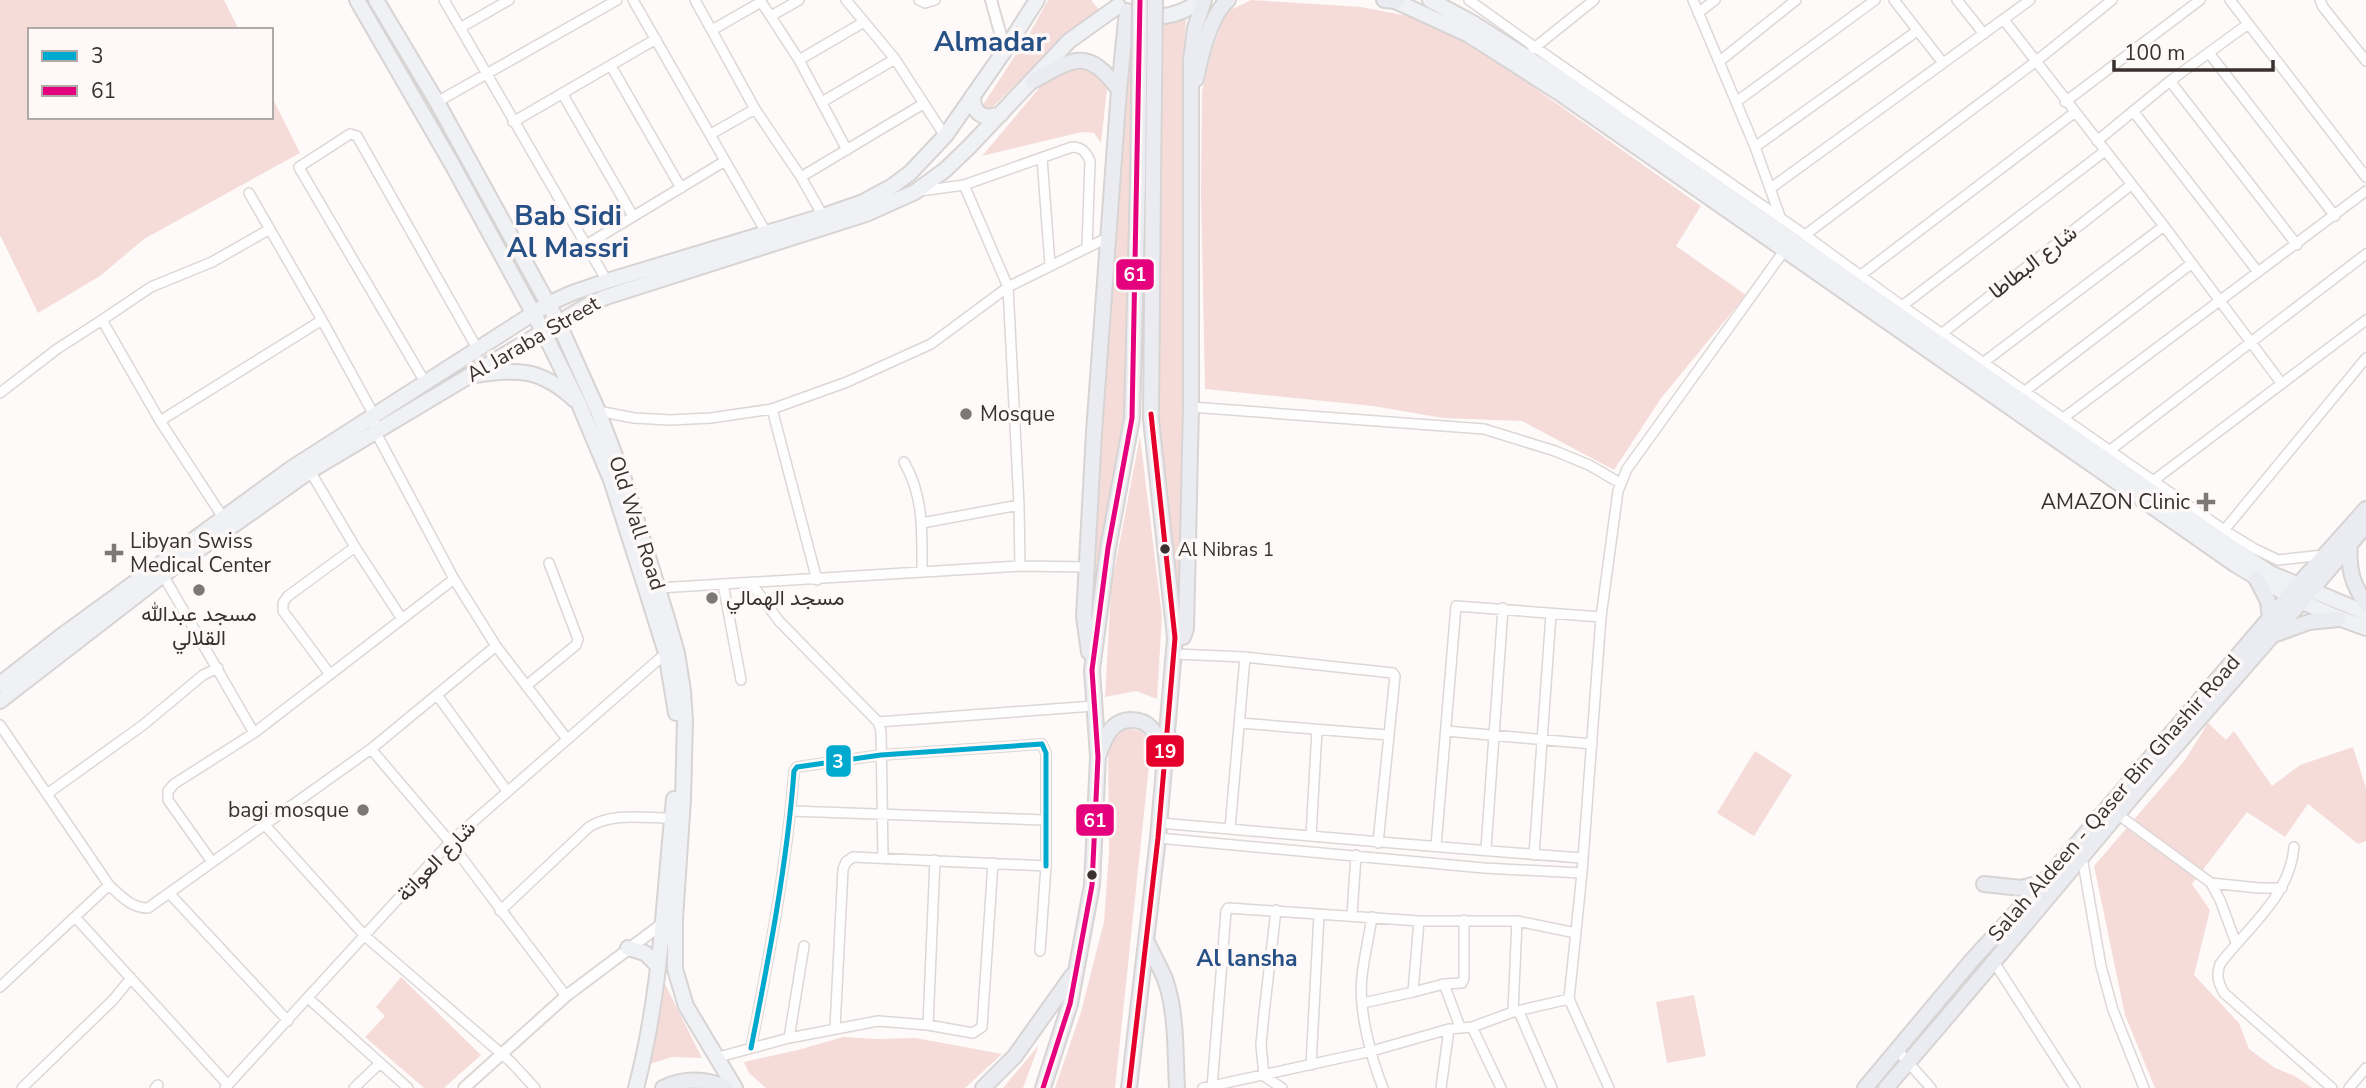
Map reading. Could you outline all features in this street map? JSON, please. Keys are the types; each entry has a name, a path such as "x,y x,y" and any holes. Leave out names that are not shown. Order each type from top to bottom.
{"highway":[{"path":"1129,1088 1159,831 1175,654 1151,419 1140,0"},
{"path":"1092,670 1108,548 1132,418 1155,0"},
{"path":"1175,638 1183,637 1186,629 1191,407 1191,60 1195,28 1203,0"},
{"path":"1190,111 1208,35 1219,11 1228,0"},
{"path":"1043,1088 1070,1004 1092,886 1098,757 1092,670 1084,617 1119,90 1118,6"},
{"path":"1033,81 1066,63 1088,61 1097,64 1106,72 1119,90"},
{"name":"Salah Aldeen - Qaser Bin Ghashir Road","path":"2305,588 2326,554 2366,509"},
{"name":"Salah Aldeen - Qaser Bin Ghashir Road","path":"1865,1088 1973,959 2275,634 2305,588 2366,525"},
{"path":"2350,544 2348,563 2351,578 2366,604"},
{"path":"2256,578 2268,601 2270,619"},
{"name":"Salah Aldeen - Qaser Bin Ghashir Road","path":"1886,1088 2082,857 2113,811 2270,619 2295,600"},
{"path":"2275,634 2309,622 2339,619"},
{"path":"1098,757 1109,731 1124,720 1138,720 1150,726 1166,754"},
{"path":"1984,884 2021,888 2045,881"},
{"path":"1147,942 1169,995 1177,1088"},
{"path":"983,1088 1015,1056 1075,972"},
{"path":"663,1088 691,1080 716,1083 726,1088"}],"main road":[{"name":"Old Wall Road","path":"357,0 440,141 534,313 579,404 611,480 666,653 677,725 669,920 679,986 686,1006 735,1088"},
{"name":"Old Wall Road","path":"376,0 437,102 558,322 598,411 625,482 677,653 685,721 683,799 669,920 636,1088"},
{"path":"1118,6 1147,17 1168,16 1203,0"},
{"path":"1391,0 1469,35 1564,88 1779,225 2221,534 2270,573 2366,612"},
{"path":"1430,0 1518,51 1784,251 2256,578 2295,600 2366,628"},
{"name":"Al Jaraba Street","path":"0,701 163,575 292,468 548,304 607,281 823,216 863,202 891,187 910,173 945,136 1005,50 1032,1"},
{"name":"Al Jaraba Street","path":"0,684 226,522 558,322 606,297 866,214 915,192 953,163 1069,41 1118,6"},
{"path":"973,95 976,113 984,117 1001,114"},
{"path":"466,376 519,370 533,373 549,379 579,404"},
{"path":"628,948 645,953 658,966"}],"street":[{"path":"443,0 607,281"},
{"path":"460,28 508,0"},
{"path":"437,102 617,0"},
{"path":"633,0 767,234"},
{"path":"695,0 755,108 801,177 823,216"},
{"path":"771,16 799,0"},
{"path":"846,0 895,59 945,136"},
{"path":"919,0 925,3 934,0"},
{"path":"991,0 1005,50"},
{"path":"1469,0 1779,225 1805,235 1902,306 1938,337 1984,362 2153,481 2221,534 2278,560 2326,554"},
{"path":"1693,0 1771,188 1779,225"},
{"path":"1698,13 1715,0"},
{"path":"1720,61 1796,0"},
{"path":"1736,102 1875,0"},
{"path":"1894,0 1943,63"},
{"path":"1957,0 1984,34"},
{"path":"1805,235 2035,62 2112,0"},
{"path":"2065,102 2200,0"},
{"path":"2230,0 2366,177"},
{"path":"2320,0 2366,61"},
{"path":"712,30 761,1 799,60 847,149"},
{"path":"1518,51 1536,48 1587,2"},
{"path":"1771,188 2004,20 2024,2"},
{"path":"2004,20 2065,102 2164,226 2282,384"},
{"path":"799,60 864,22"},
{"path":"2097,141 2170,81 2248,24"},
{"path":"1755,147 1917,31"},
{"path":"513,122 656,39"},
{"path":"2209,53 2335,216"},
{"path":"822,102 895,59"},
{"path":"611,66 681,188"},
{"path":"2170,81 2297,245"},
{"path":"562,93 633,216"},
{"path":"801,177 923,104"},
{"path":"711,134 755,108"},
{"path":"2133,111 2259,272"},
{"path":"1861,275 2074,113"},
{"path":"425,382 299,167 340,141 350,135 357,136 478,350"},
{"path":"915,192 964,185 1072,147 1079,147 1090,161 1087,247"},
{"path":"1902,306 2105,151"},
{"path":"1042,158 1050,265"},
{"path":"586,245 725,161"},
{"path":"964,185 1008,288 1020,566"},
{"name":"شارع البطاطا","path":"1938,337 2131,186"},
{"path":"2062,418 2366,191"},
{"path":"249,194 323,320 374,415 375,431 454,579 496,646 567,739"},
{"path":"1984,362 2164,226"},
{"path":"0,393 58,349 151,287 212,262 270,229"},
{"path":"598,411 634,418 670,420 711,418 772,409 847,382 931,344 1008,288 1109,237"},
{"path":"1609,1088 1569,999 1582,873 1601,617 1620,483 1627,469 1784,251"},
{"path":"2109,451 2366,254"},
{"path":"2025,391 2191,264"},
{"path":"102,320 160,421 226,522"},
{"path":"160,421 323,320"},
{"path":"2153,481 2366,320"},
{"path":"2221,534 2366,358"},
{"path":"1191,407 1484,429 1555,451 1620,483"},
{"path":"772,409 817,580"},
{"path":"904,462 917,489 922,523 922,571"},
{"path":"310,471 402,619"},
{"path":"922,523 1019,505"},
{"path":"329,673 284,611 283,603 288,596 355,547"},
{"path":"526,686 576,645 578,639 549,563"},
{"path":"658,588 1020,566 1087,567"},
{"path":"163,575 254,733"},
{"path":"212,862 168,800 168,791 254,733 454,579"},
{"path":"751,583 779,621 878,722 881,731 883,857"},
{"path":"723,584 740,680"},
{"path":"1436,845 1456,606 1601,617"},
{"path":"1486,849 1503,608"},
{"path":"1534,855 1551,614"},
{"path":"0,725 109,885 125,901 139,908 148,908 371,749 496,646"},
{"name":"شارع العواتة","path":"227,1086 450,842 666,653"},
{"path":"1175,654 1245,657 1393,673 1395,676 1378,843"},
{"path":"1230,829 1245,657"},
{"path":"47,794 143,725 203,674 218,668"},
{"path":"437,695 507,791"},
{"path":"878,722 1094,706"},
{"path":"1240,723 1388,735"},
{"path":"1311,836 1317,730"},
{"path":"1446,731 1592,744"},
{"path":"751,1048 791,811 795,768 881,755 1042,744 1046,753 1046,866 1040,951"},
{"path":"371,749 450,842 566,996"},
{"path":"791,811 1045,820"},
{"path":"2113,811 2211,883 2224,908 2236,943"},
{"path":"500,911 599,820 672,818"},
{"path":"264,824 365,936 516,1067 535,1088"},
{"path":"1159,831 1230,829 1583,859"},
{"path":"1159,831 1484,868 1582,873"},
{"path":"2294,847 2289,875 2282,888 2271,905 2220,964 2217,972 2218,983 2224,993 2332,1088"},
{"path":"1352,915 1356,855"},
{"path":"835,1028 843,869 846,862 853,857 883,857 1046,866"},
{"path":"2082,857 2101,966 2113,1010 2144,1088"},
{"path":"928,1025 935,860"},
{"path":"715,1058 789,1038 878,1021 928,1025 973,1033 982,1027 993,863"},
{"path":"2211,883 2282,888"},
{"path":"0,987 109,885"},
{"path":"170,894 288,1021"},
{"path":"1569,999 1516,1012 1472,1027 1448,1029 1373,1051 1209,1087 1226,909 1352,915 1419,922 1517,921 1576,933"},
{"path":"1264,1076 1261,1045 1276,910"},
{"path":"1311,1065 1319,915"},
{"path":"75,916 227,1086"},
{"path":"1373,917 1361,979 1364,1024 1383,1088"},
{"path":"464,1088 566,996 669,920"},
{"path":"1363,1003 1444,984 1462,983 1464,920"},
{"path":"1517,921 1516,1012 1552,1088"},
{"path":"1413,992 1419,922"},
{"path":"789,1038 804,946"},
{"path":"1994,962 2075,1088"},
{"path":"22,1088 113,1000 131,978"},
{"path":"1444,984 1460,1027"},
{"path":"309,998 408,1088"},
{"path":"1472,1027 1501,1088"},
{"path":"1441,1088 1448,1029"},
{"path":"1897,1050 1931,1088"},
{"path":"354,1088 380,1063"},
{"path":"2348,1088 2366,1068"},
{"path":"1264,1076 1282,1088"}],"shaded area":[{"path":"0,0 224,0 238,28 28,28 28,119 273,119 273,99 300,153 144,239 100,276 38,313 0,235"},
{"path":"1048,0 1091,0 1101,12 1071,29 988,112 981,108 1031,31"},
{"path":"1251,0 1361,7 1408,16 1436,26 1497,61 1701,206 1676,246 1746,295 1662,397 1614,470 1522,421 1443,418 1373,406 1205,389 1202,91 1226,12"},
{"path":"1186,18 1183,61 1183,590 1178,593 1156,412 1163,23"},
{"path":"1130,26 1137,26 1127,330 1128,411 1092,609 1091,558"},
{"path":"1072,61 1108,80 1101,143 1094,133 1082,132 982,156 1051,74"},
{"path":"1140,436 1162,616 1157,699 1136,691 1105,697 1111,588"},
{"path":"2208,723 2226,740 2234,731 2272,786 2300,765 2353,747 2366,788 2366,841 2358,844 2308,804 2285,837 2247,812 2192,884 2210,910 2194,975 2239,1023 2249,1049 2275,1068 2295,1076 2312,1088 2155,1088 2125,1015 2094,866 2185,760"},
{"path":"1125,728 1140,731 1149,738 1150,756 1115,1088 1055,1088 1081,1012 1104,922 1109,852 1108,746"},
{"path":"1755,751 1792,775 1754,836 1717,813"},
{"path":"401,977 481,1055 444,1088 424,1088 365,1037 385,1016 376,1007"},
{"path":"662,978 702,1058 672,1057 650,1064"},
{"path":"1694,995 1706,1056 1667,1063 1656,1002"},
{"path":"843,1037 916,1038 1002,1054 965,1088 766,1088 749,1073 744,1062"},
{"path":"1039,1045 1023,1088 1003,1088"}],"transit line":[{"name":"61","path":"1043,1088 1070,1004 1092,885 1098,757 1092,670 1108,548 1132,418 1140,0"},
{"name":"19","path":"1129,1088 1158,838 1175,638 1151,414"},
{"name":"3","path":"751,1048 777,910 794,771 797,767 881,755 1042,744 1046,753 1046,866"}],"place":[{"name":"Mosque","path":"966,414"},
{"name":"AMAZON Clinic","path":"2206,502"},
{"name":"Al Nibras 1","path":"1165,549"},
{"name":"Libyan Swiss Medical Center","path":"114,553"},
{"name":"مسجد عبدالله القلالي","path":"199,590"},
{"name":"مسجد الهمالي","path":"712,598"},
{"name":"bagi mosque","path":"363,810"}],"district":[{"name":"Almadar","path":"990,41"},
{"name":"Bab Sidi Al Massri","path":"568,231"},
{"name":"Al lansha","path":"1247,958"}]}
